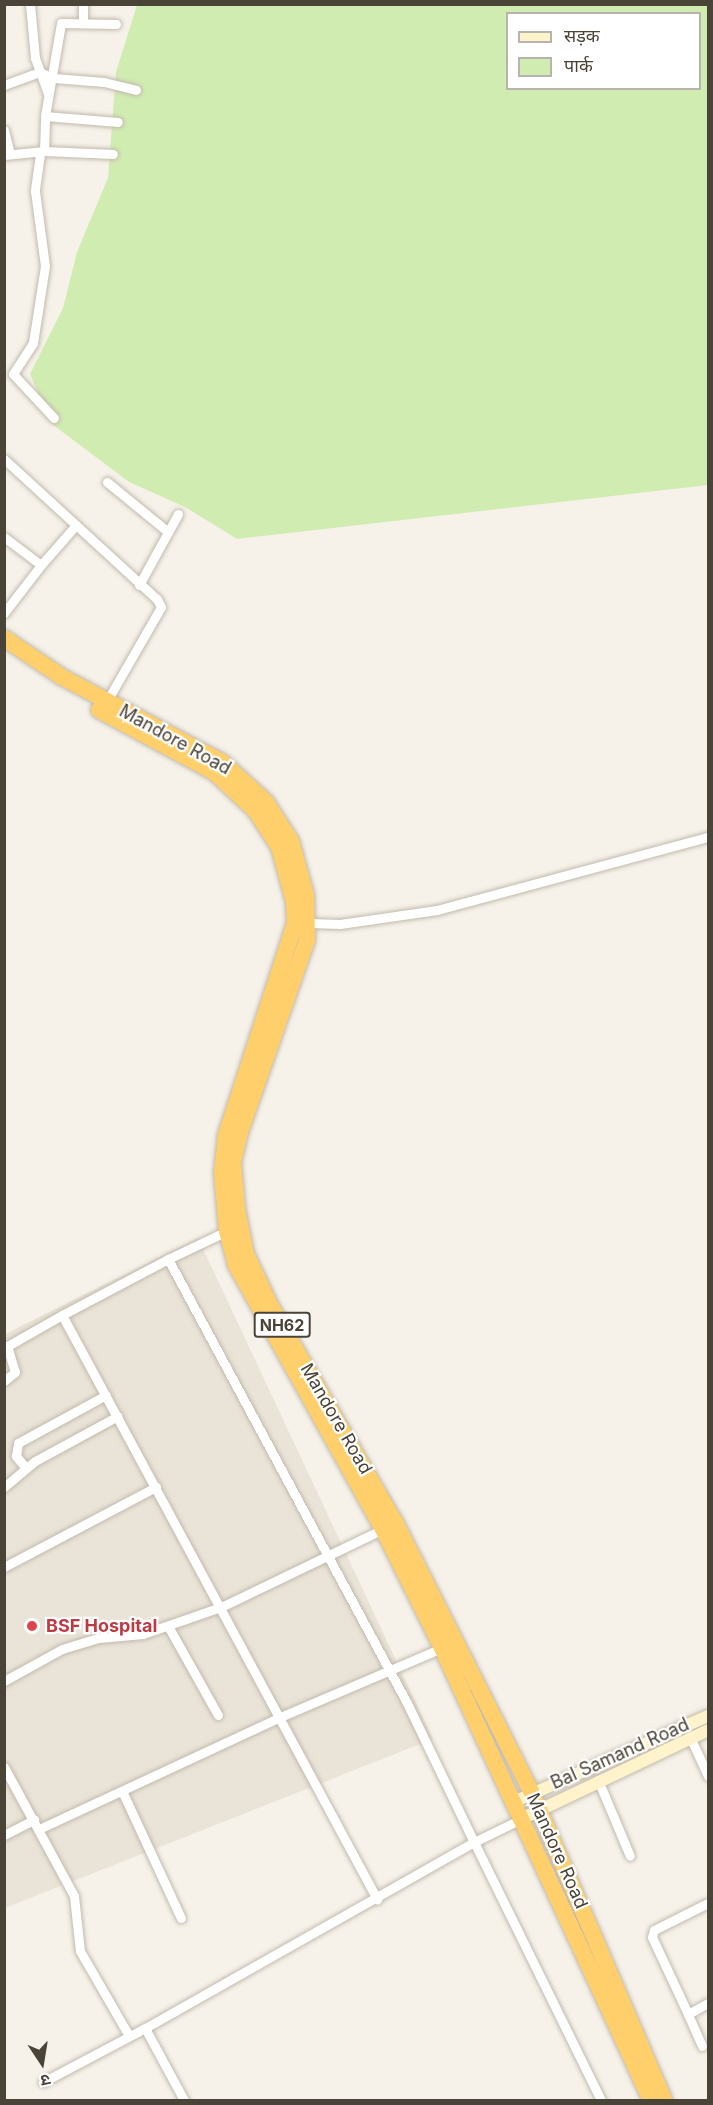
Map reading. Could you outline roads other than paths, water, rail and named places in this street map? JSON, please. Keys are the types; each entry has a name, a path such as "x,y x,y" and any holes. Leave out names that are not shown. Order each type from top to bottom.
{"highway":[{"name":"Mandore Road","path":"6,645 222,762 266,802 291,841 306,895 309,923 307,940 240,1132 234,1162 237,1209 246,1254 270,1305 389,1526 449,1644 532,1793 664,2100"},
{"name":"Mandore Road","path":"6,645 58,687 214,772 255,810 279,847 294,902 295,923 226,1136 222,1173 227,1231 236,1265 262,1316 389,1526"},
{"name":"Mandore Road","path":"449,1644 523,1818 651,2100"}],"main road":[{"name":"Bal Samand Road","path":"516,1801 708,1716"},
{"name":"Bal Samand Road","path":"523,1818 598,1780 708,1730"}],"street":[{"path":"30,4 39,72 48,93"},
{"path":"83,4 83,22"},
{"path":"13,375 33,343 45,266 35,191 42,153 48,93 54,78 60,23 116,24"},
{"path":"4,86 39,72 54,78 104,82 136,90"},
{"path":"45,116 118,122"},
{"path":"4,130 7,155 113,154"},
{"path":"4,366 54,418"},
{"path":"4,459 139,585 157,599 161,607 107,701"},
{"path":"4,474 12,466"},
{"path":"106,482 168,532"},
{"path":"139,585 178,514"},
{"path":"4,613 76,525"},
{"path":"4,537 41,565"},
{"path":"309,923 340,924 437,910 708,837"},
{"path":"4,1381 15,1372 6,1347 168,1259 227,1231"},
{"path":"168,1259 391,1672 601,2100"},
{"path":"62,1315 377,1899"},
{"path":"26,1468 16,1456 18,1443 106,1395"},
{"path":"4,1487 26,1468 118,1416"},
{"path":"4,1567 156,1487"},
{"path":"4,1681 62,1649 168,1626 221,1607 330,1557 389,1526"},
{"path":"168,1626 218,1715"},
{"path":"39,1829 280,1717 391,1672 449,1644"},
{"path":"690,1737 708,1776"},
{"path":"4,1767 78,1905 80,1951 129,2036"},
{"path":"598,1780 630,1856"},
{"path":"122,1791 181,1918"},
{"path":"500,1827 516,1801"},
{"path":"43,2082 377,1899 500,1827 523,1818"},
{"path":"4,1835 34,1820"},
{"path":"702,2046 652,1937 654,1930 708,1903"},
{"path":"688,2014 708,2003"},
{"path":"145,2028 184,2100"}],"place":[{"name":"BSF Hospital","path":"32,1626"}]}
